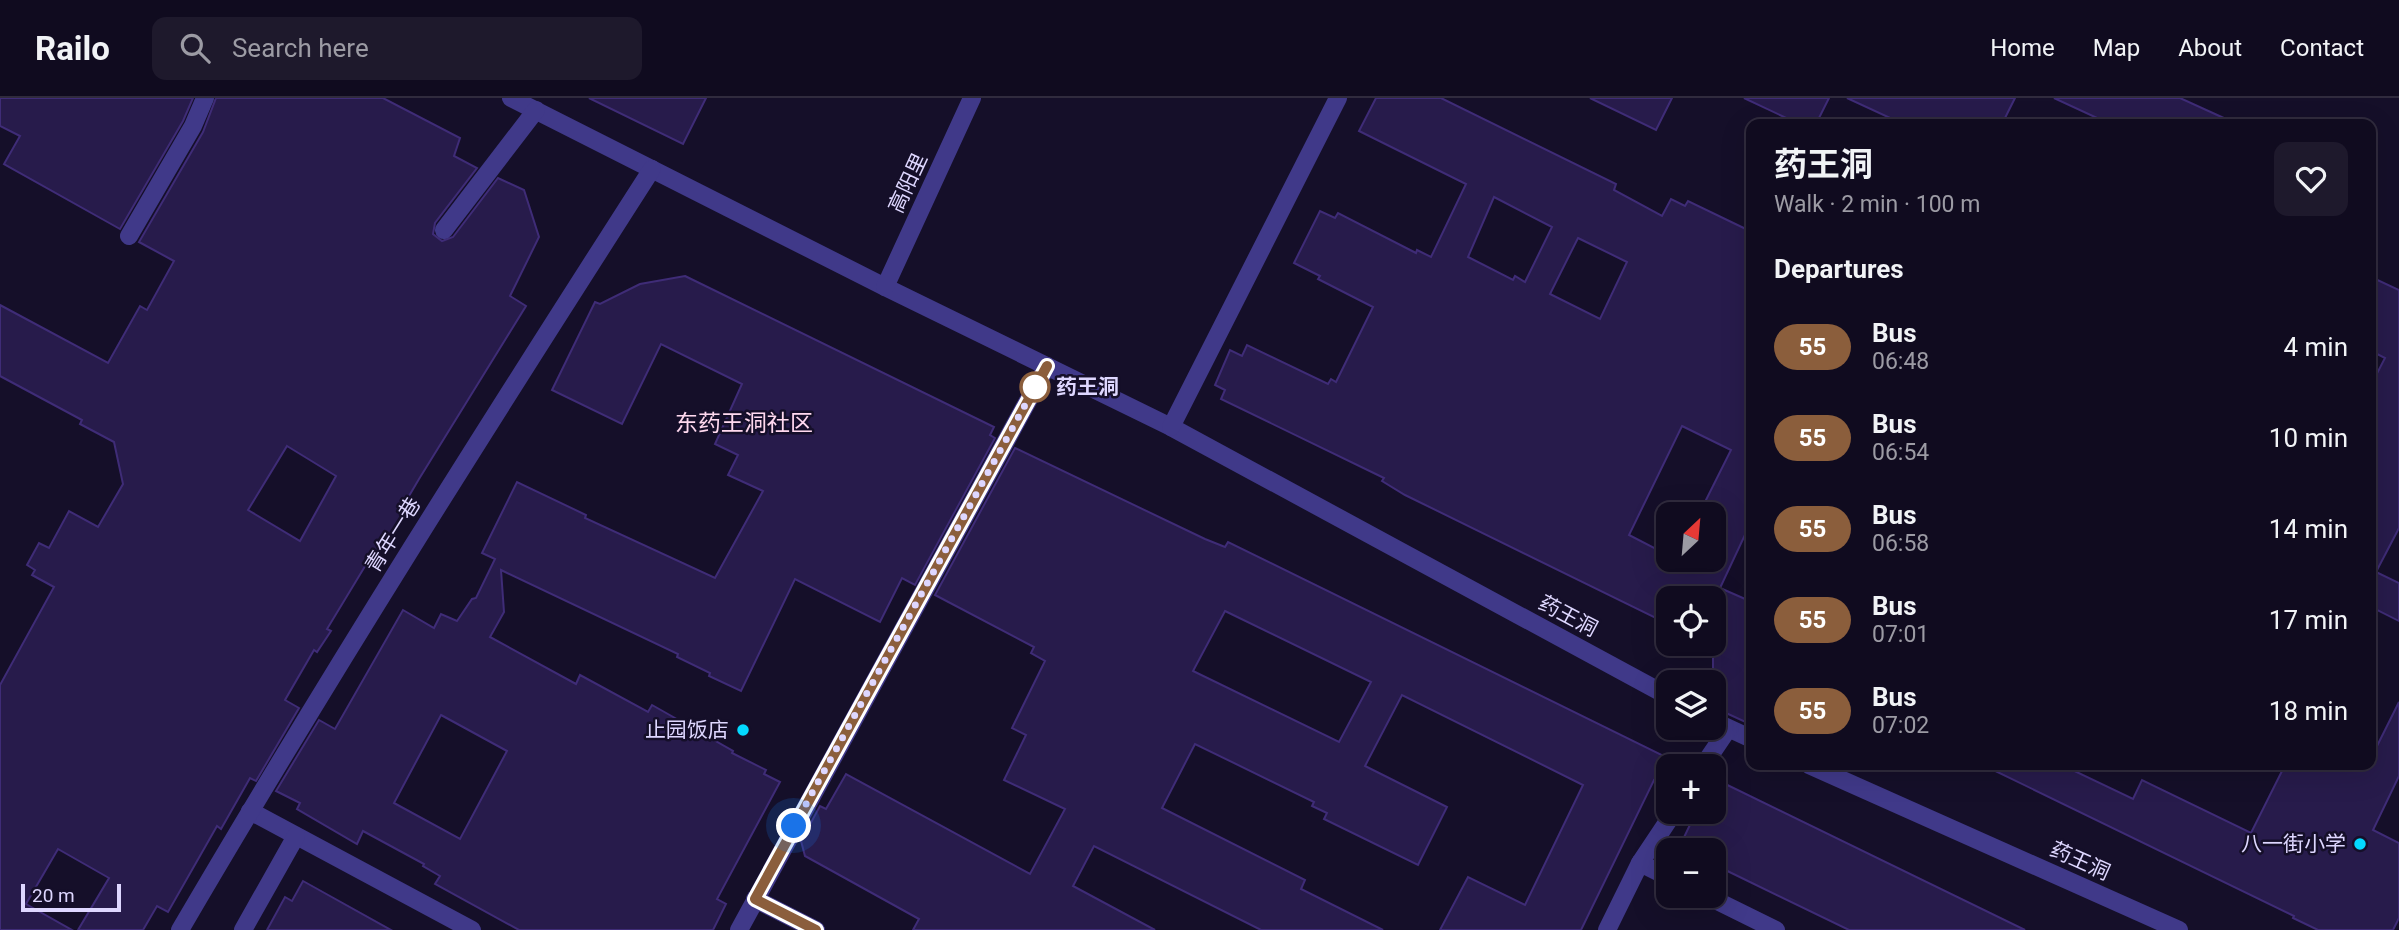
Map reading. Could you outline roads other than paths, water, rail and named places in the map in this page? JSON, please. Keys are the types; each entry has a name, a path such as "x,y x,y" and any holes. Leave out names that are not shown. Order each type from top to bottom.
{"street":[{"path":"129,236 192,126 205,98"},
{"name":"药王洞","path":"512,98 1171,427 1656,690"},
{"name":"高阳里","path":"886,287 972,98"},
{"path":"1171,427 1338,98"},
{"path":"444,230 536,110"},
{"name":"青年一巷","path":"180,930 250,811 487,427 652,169"},
{"path":"738,930 1047,366"},
{"path":"1726,726 1746,736"},
{"name":"药王洞","path":"1820,770 2179,930"},
{"path":"250,811 472,930"},
{"path":"1607,930 1640,863 1666,824"},
{"path":"243,930 296,836"},
{"path":"1640,863 1656,871"},
{"path":"755,899 816,930"},
{"path":"1726,905 1776,930"}],"place":[{"name":"药王洞","path":"1035,387"},
{"name":"止园饭店","path":"743,730"},
{"name":"八一街小学","path":"2360,844"}],"district":[{"name":"东药王洞社区","path":"744,423"}]}
